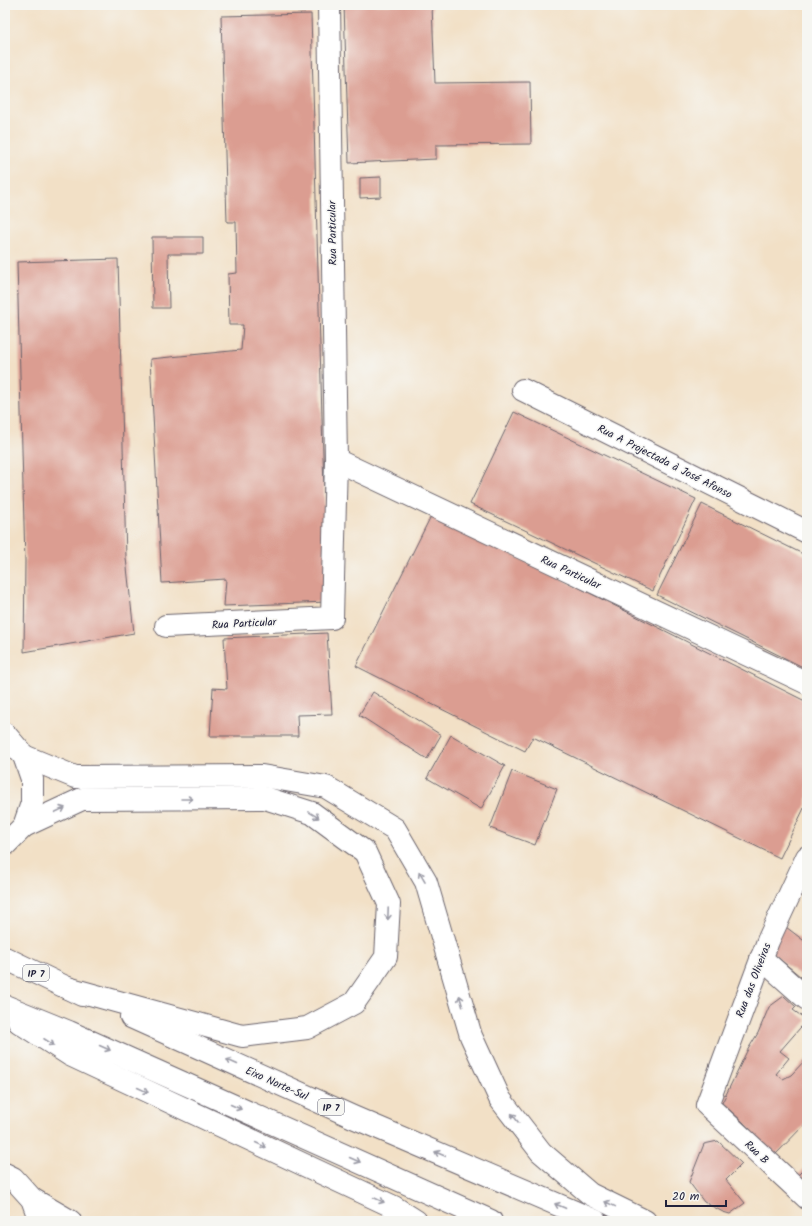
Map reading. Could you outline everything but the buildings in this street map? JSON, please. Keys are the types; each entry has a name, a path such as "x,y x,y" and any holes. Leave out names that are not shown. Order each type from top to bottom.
{"main road":[{"name":"Rua Particular","path":"166,626 332,618 336,460 328,5"},
{"name":"Rua A Projectada à José Afonso","path":"522,390 807,532"},
{"name":"Rua Particular","path":"336,460 807,683"},
{"path":"5,734 24,756 32,779 32,803 24,826"},
{"path":"24,756 75,777 262,776 326,787 395,829 426,882 471,1036 500,1099 541,1152 590,1194 645,1221"},
{"path":"5,846 24,826 82,799 265,798 312,813 365,852 389,904 386,957 354,1003 307,1028 242,1036 68,988"},
{"name":"Rua das Oliveiras","path":"706,1105 768,941 807,857"},
{"name":"Eixo Norte-Sul","path":"5,958 353,1117 596,1221"},
{"path":"762,958 807,999"},
{"path":"5,1006 69,1032 491,1221"},
{"path":"5,1013 70,1055 394,1207 416,1221"},
{"name":"Rua B","path":"706,1105 807,1198"},
{"path":"8,1173 32,1199 70,1221"},
{"path":"32,1199 40,1221"}]}
